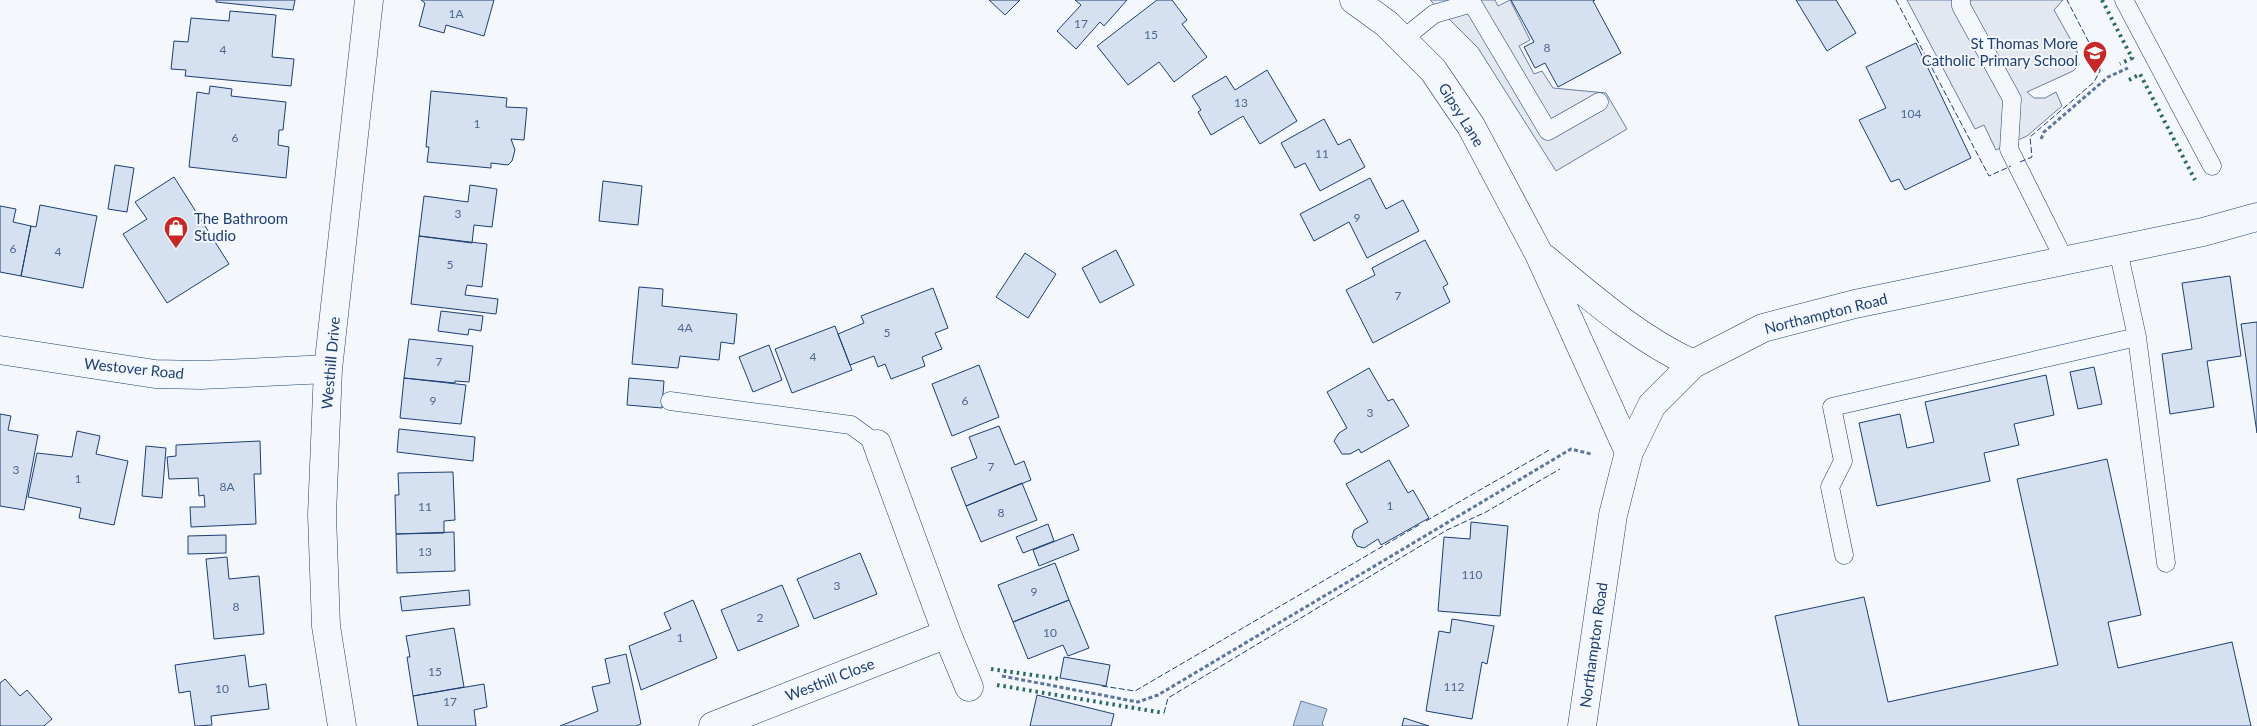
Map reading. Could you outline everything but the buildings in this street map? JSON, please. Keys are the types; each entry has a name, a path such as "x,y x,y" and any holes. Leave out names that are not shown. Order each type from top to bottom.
{"main road":[{"name":"Westhill Drive","path":"342,726 326,626 322,515 328,369 369,0"},
{"name":"Gipsy Lane","path":"1354,0 1387,24 1433,70 1471,126 1539,254 1627,458"},
{"name":"Northampton Road","path":"1582,726 1613,515 1627,458 1652,405 1693,364 1763,328 1855,304 2203,232 2257,217"},
{"name":"Gipsy Lane","path":"1539,254 1616,318 1664,351 1693,364"},
{"name":"Westover Road","path":"0,350 155,374 201,376 328,369"},
{"path":"876,444 969,688"},
{"name":"Westhill Close","path":"712,726 947,634"}],"lane":[{"path":"1961,0 1961,6 2012,99 2009,149 2065,261"},
{"path":"2124,0 2212,166"},
{"path":"1403,40 1434,14 1472,3 1548,131 1599,102"},
{"path":"2118,250 2138,337 2166,563"},
{"path":"1844,555 1830,487 1843,460 1832,407 2138,337"},
{"path":"670,401 850,425 876,444"}],"path":[{"path":"2019,170 2039,160 2038,146 2044,132 2108,77 2153,56"},
{"path":"969,688 999,676 1138,702 1151,697 1572,449 1627,458"}],"shaded area":[{"path":"1430,0 1495,0 1498,6 1510,0 1530,40 1519,46 1534,74 1542,71 1553,88 1606,93 1627,129 1556,171 1478,48"},
{"path":"1907,0 2063,0 2054,10 2077,51 2079,65 2073,71 2027,92 2034,98 2045,98 2056,92 2062,106 2027,136 1996,150 1984,125 1975,129"}],"water":[{"path":"1301,701 1327,709 1322,724 1324,726 1293,726"}],"hedge":[{"path":"2102,0 2132,58 2120,64"},
{"path":"2129,80 2140,74 2195,180"},
{"path":"991,669 1060,679"},
{"path":"997,685 1164,713"}],"fence":[{"path":"1896,0 1989,176 2011,166"},
{"path":"2020,162 2032,157 2030,137 2094,82 2100,71 2099,62 2067,0"},
{"path":"1426,521 1551,449"},
{"path":"1164,713 1168,698 1447,530 1486,512 1560,469"},
{"path":"1102,686 1135,691 1419,525"}],"place":[{"name":"St Thomas More Catholic Primary School","path":"2095,74"},
{"name":"The Bathroom Studio","path":"176,249"}]}
